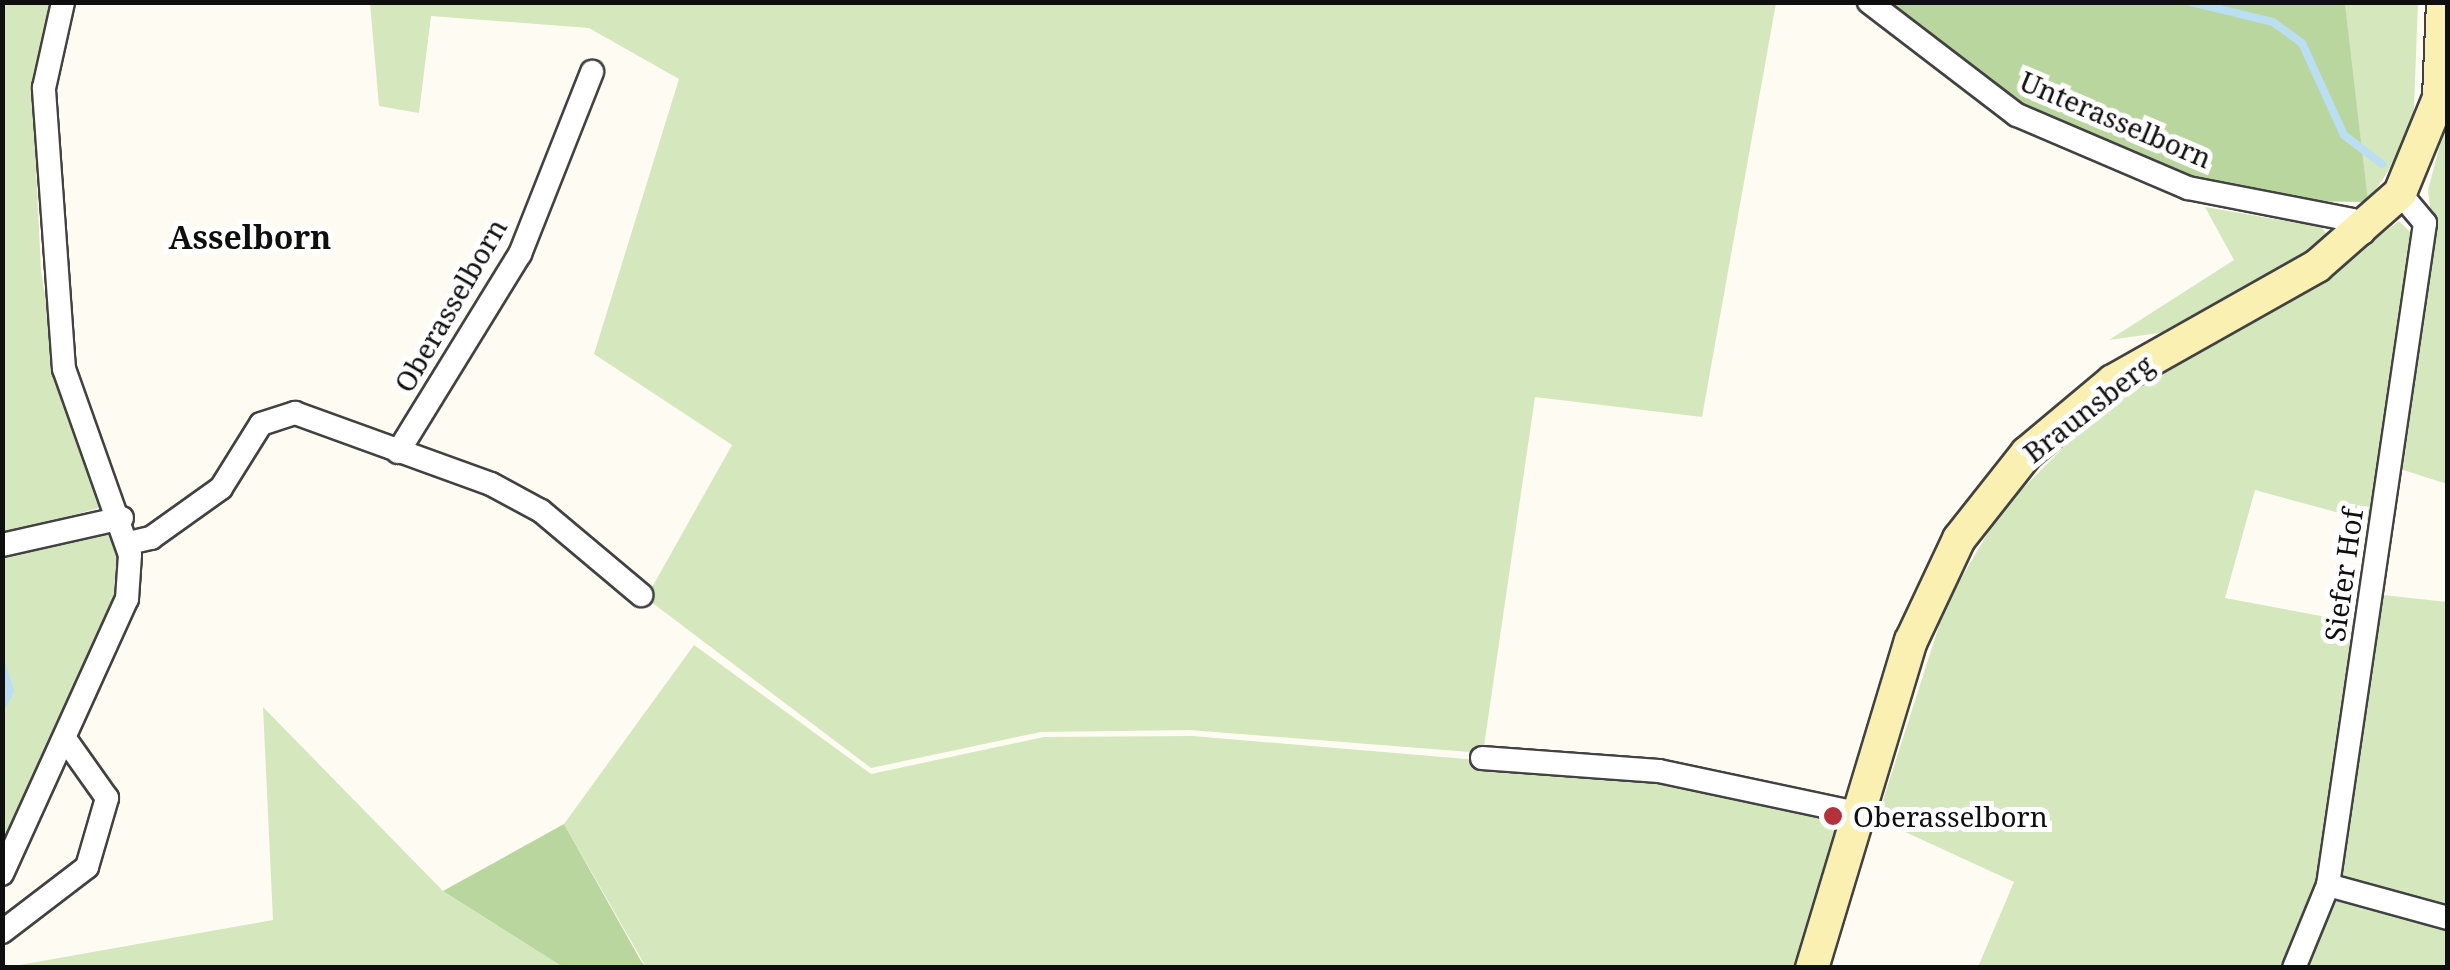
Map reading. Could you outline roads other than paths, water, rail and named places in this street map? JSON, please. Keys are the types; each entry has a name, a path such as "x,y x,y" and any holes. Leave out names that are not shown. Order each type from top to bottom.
{"main road":[{"name":"Braunsberg","path":"1812,968 1937,580 2014,468 2113,381 2362,234 2400,194 2438,98 2443,2"}],"street":[{"path":"2,874 66,740 126,599 129,543 64,369 51,264 44,88 63,2"},
{"name":"Unterasselborn","path":"1870,2 2017,115 2188,188 2352,220 2362,234"},
{"name":"Oberasselborn","path":"398,452 520,254 592,72"},
{"name":"Siefer Hof","path":"2294,968 2328,885 2425,223 2400,194"},
{"path":"129,543 152,538 221,488 261,424 276,415 295,413 540,511 641,595"},
{"path":"2,545 122,518"},
{"path":"2,932 87,867 107,798 66,740"},
{"path":"1482,758 1659,771 1861,814"},
{"path":"2328,885 2448,918"}],"waterway":[{"path":"2191,2 2273,22 2302,43 2344,135 2382,164"},
{"path":"2,665 10,691 2,706"}],"place":[{"name":"Oberasselborn","path":"1833,816"}],"district":[{"name":"Asselborn","path":"250,237"}]}
